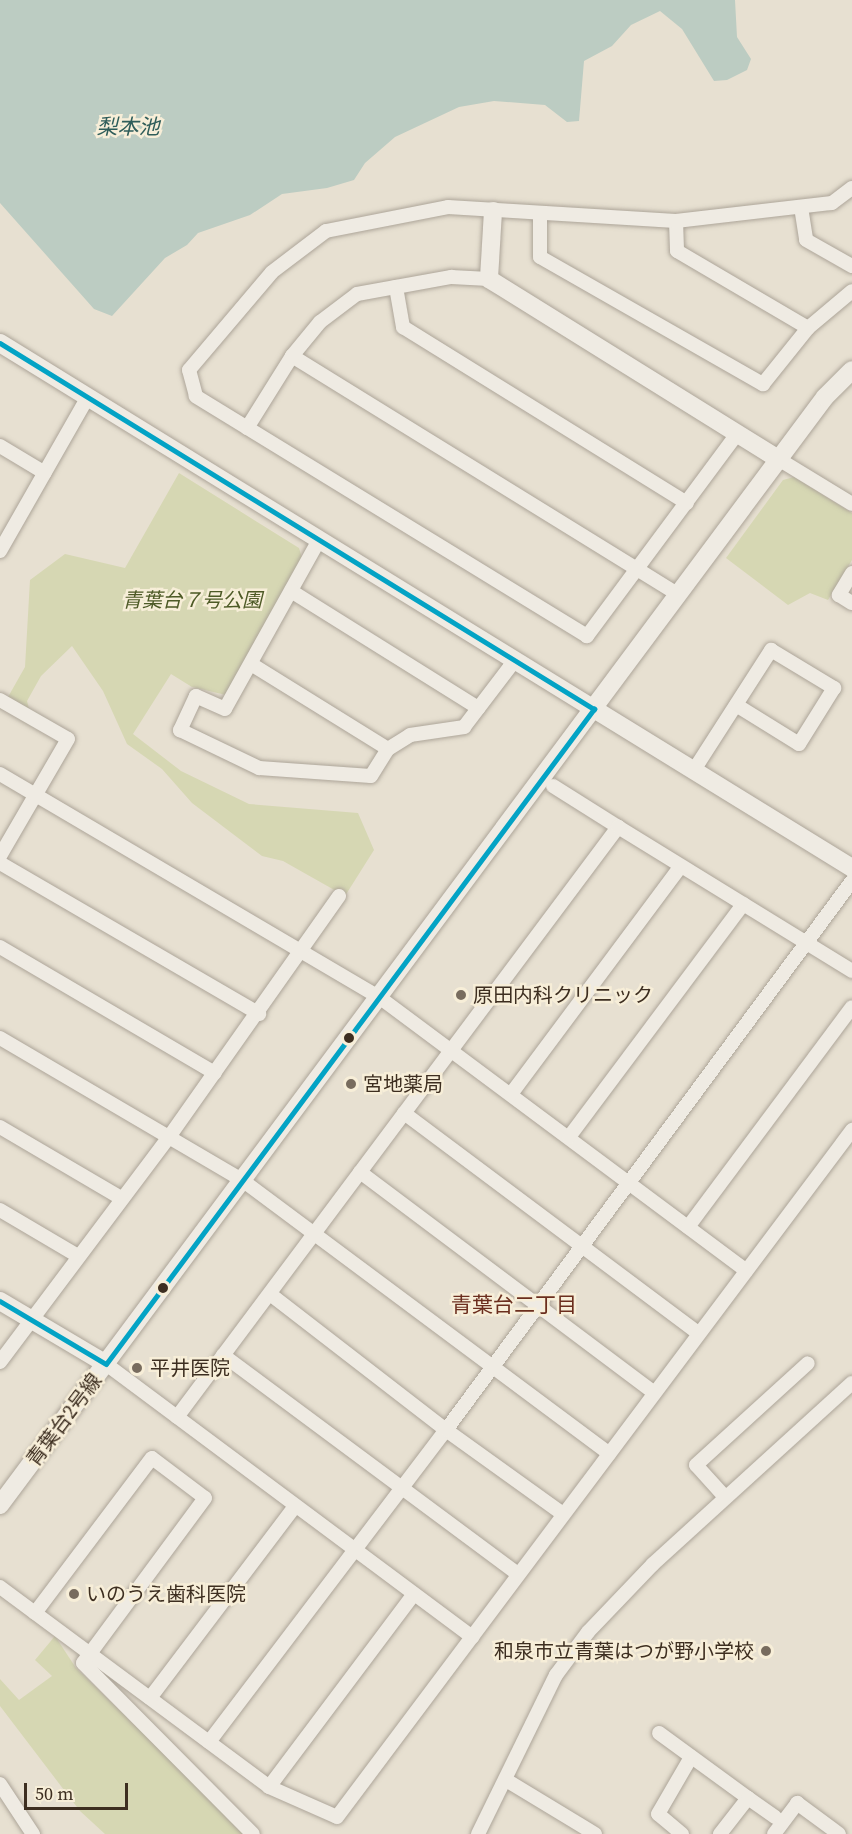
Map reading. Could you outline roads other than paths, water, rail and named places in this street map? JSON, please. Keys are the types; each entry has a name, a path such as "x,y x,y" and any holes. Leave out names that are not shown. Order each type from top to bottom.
{"street":[{"path":"737,434 588,636 196,396 189,370 272,272 326,231 448,207 540,215 676,221 832,203 852,188"},
{"path":"801,207 806,240 852,266"},
{"path":"489,279 493,211"},
{"path":"540,215 540,257 763,384 808,328 852,291"},
{"path":"676,221 677,251 808,328"},
{"path":"248,428 292,356 320,322 357,294 451,277 489,279 852,504"},
{"path":"396,287 403,327 687,502"},
{"path":"0,343 852,868"},
{"path":"292,356 679,595"},
{"name":"青葉台2号線","path":"0,1505 825,397 852,370"},
{"path":"0,551 88,397"},
{"path":"0,446 45,473"},
{"path":"319,540 225,709 196,696 180,730 259,768 371,776 388,749 410,735 464,728 515,660"},
{"path":"852,573 839,595 852,603"},
{"path":"291,591 478,708"},
{"path":"694,770 771,650 834,688 799,744 736,705"},
{"path":"251,664 388,749"},
{"path":"0,700 68,740 0,856"},
{"path":"0,774 379,997 746,1271"},
{"path":"554,786 852,971"},
{"path":"177,1417 618,827"},
{"path":"0,863 259,1014"},
{"path":"511,1094 681,866"},
{"path":"209,1742 538,1307 852,881"},
{"path":"0,1362 259,1014 339,896"},
{"path":"569,1137 743,904"},
{"path":"0,947 216,1073"},
{"path":"688,1227 852,1007"},
{"path":"0,1038 242,1180 609,1454"},
{"path":"404,1113 698,1333"},
{"path":"0,1127 121,1198"},
{"path":"0,1587 269,1788 337,1817 852,1130"},
{"path":"360,1172 654,1393"},
{"path":"0,1210 78,1256"},
{"path":"270,1294 446,1430 563,1514"},
{"path":"0,1301 106,1364 472,1637"},
{"path":"223,1355 518,1574"},
{"path":"725,1497 696,1465 808,1363"},
{"path":"478,1834 556,1676 588,1632 725,1497 852,1383"},
{"path":"35,1613 152,1458 205,1498 87,1653 83,1663 105,1690 254,1834"},
{"path":"150,1698 296,1506"},
{"path":"269,1788 414,1594"},
{"path":"659,1733 775,1817"},
{"path":"681,1834 658,1814 691,1757"},
{"path":"506,1780 595,1834"},
{"path":"0,1784 33,1834"},
{"path":"720,1834 748,1798"},
{"path":"774,1834 797,1803 839,1834"}],"water":[{"name":"梨本池","path":"0,0 735,0 737,37 751,59 747,70 727,80 714,81 682,29 660,11 631,25 612,46 584,61 579,121 567,122 545,105 494,101 459,107 395,137 365,163 354,180 327,188 282,194 250,215 198,233 187,245 165,258 112,316 94,309 0,203"}],"place":[{"name":"原田内科クリニック","path":"461,995"},
{"name":"宮地薬局","path":"351,1084"},
{"name":"平井医院","path":"137,1368"},
{"name":"いのうえ歯科医院","path":"74,1594"},
{"name":"和泉市立青葉はつが野小学校","path":"766,1651"}],"district":[{"name":"青葉台二丁目","path":"514,1305"}],"park label":[{"name":"青葉台７号公園","path":"192,600"}]}
